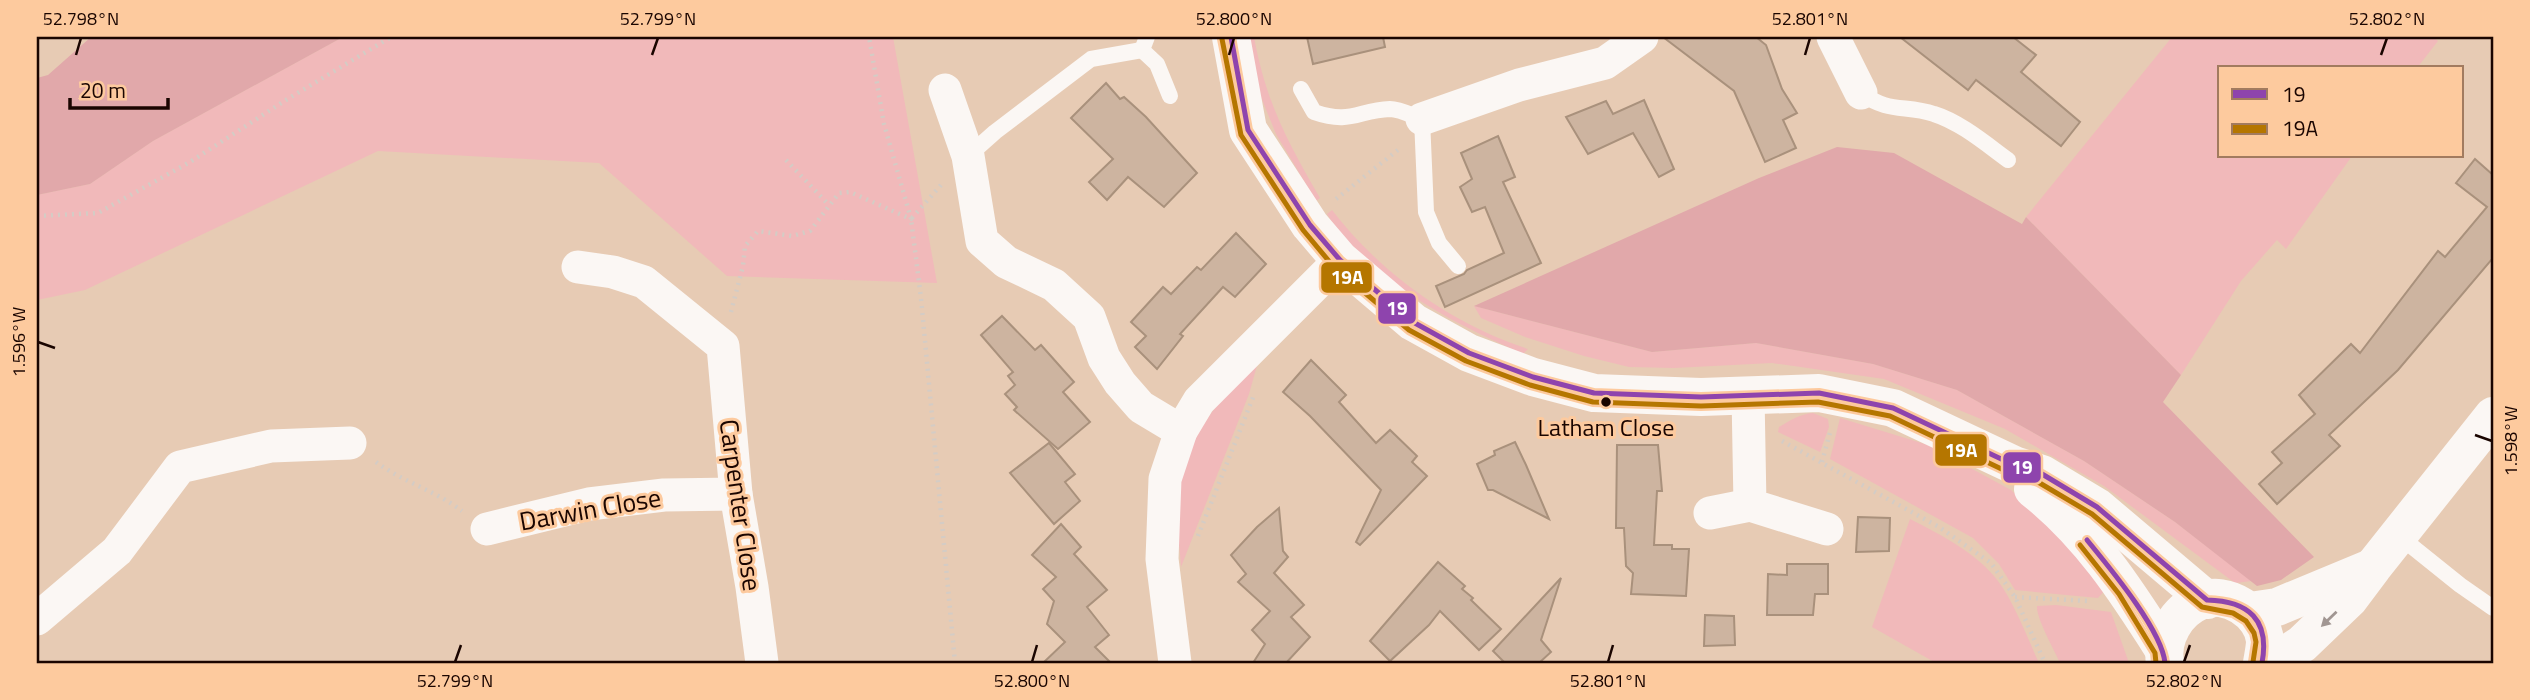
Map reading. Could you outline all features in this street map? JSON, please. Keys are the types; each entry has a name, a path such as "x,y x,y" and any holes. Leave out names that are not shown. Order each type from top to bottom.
{"main road":[{"path":"1231,37 1248,130 1310,225 1340,260 1413,322 1469,354 1533,377 1594,393 1701,397 1748,408 1819,393 1893,408 2014,466 2042,474 2098,507 2207,600"},
{"path":"2272,663 2302,644 2349,600 2493,416"},
{"path":"2014,466 2030,486 2057,508 2095,548 2126,589 2165,657"},
{"path":"2250,611 2277,607 2373,567"},
{"path":"2165,657 2164,642 2179,615 2201,600 2224,599 2250,611 2259,621 2265,640 2262,663"}],"street":[{"path":"1422,119 1519,85 1605,63 1642,37"},
{"path":"1833,37 1861,93"},
{"path":"945,90 968,156 982,242 1006,261 1054,285 1089,317 1104,358 1120,383 1141,407 1181,431"},
{"path":"1175,663 1162,559 1165,479 1181,431 1199,401 1340,260"},
{"path":"578,267 613,271 644,282 723,346"},
{"name":"Carpenter Close","path":"723,346 736,494 762,663"},
{"path":"1748,408 1750,505"},
{"path":"37,619 117,551 180,467 271,446 349,443"},
{"name":"Darwin Close","path":"487,528 589,503 664,495 736,494"},
{"path":"1710,513 1750,505 1827,529"}],"lane":[{"path":"968,156 995,132 1091,59 1144,43 1157,64 1170,96"},
{"path":"1301,89 1314,113 1328,117 1344,119 1392,109 1422,119 1426,212 1439,243 1458,266"},
{"path":"1861,93 1876,103 1934,114 2008,160"},
{"path":"2399,536 2493,608"}],"path":[{"path":"37,216 98,213 190,162 391,37"},
{"path":"869,37 884,124 911,219 921,298 955,663"},
{"path":"1326,195 1332,202 1396,151 1422,119"},
{"path":"911,219 968,156"},
{"path":"786,160 828,204"},
{"path":"723,346 743,266 745,246 758,231 792,236 810,231 839,193 850,192 911,219"},
{"path":"1196,541 1258,386"},
{"path":"1748,408 1939,527 1991,563 2015,597 2045,663"},
{"path":"349,443 397,477 450,502 487,528"},
{"path":"2015,597 2111,603 2126,589"}],"shaded area":[{"path":"91,37 343,37 153,141 90,184 37,195 37,78 48,75"},
{"path":"343,37 893,37 937,283 727,276 599,163 378,151 85,290 37,300 37,195 90,184 153,141"},
{"path":"1248,37 1254,37 1271,101 1297,158 1320,198 1316,201 1276,134 1261,97"},
{"path":"2172,37 2433,37 2438,41 2419,66 2218,66 2218,158 2351,158 2286,249 2277,240 2241,281 2181,375 2026,217"},
{"path":"1837,147 1894,153 2022,224 2026,217 2181,375 2163,402 2314,557 2281,580 2257,586 2175,522 2084,461 1957,390 1873,364 1756,343 1652,352 1474,306 1759,178"},
{"path":"1332,210 1373,255 1420,294 1472,326 1528,349 1523,354 1414,298 1365,260 1344,238 1327,214"},
{"path":"1474,306 1652,352 1756,343 1873,364 1957,390 2084,461 2175,522 2252,581 2235,583 2104,486 2005,429 1884,379 1772,363 1674,368 1629,367 1525,337 1481,318"},
{"path":"1260,355 1249,394 1181,567 1177,507 1185,462 1204,424"},
{"path":"1813,413 1828,419 1829,427 1820,452 1778,432 1779,427"},
{"path":"1840,418 1928,445 2011,490 2068,544 2105,590 2098,598 2015,590 1999,564 1973,538 1830,459"},
{"path":"1910,519 1958,546 1980,562 1998,581 2010,599 2039,663 1936,663 1872,627"},
{"path":"2056,605 2111,612 2129,663 2060,663 2037,611 2037,606"}],"building":[{"path":"1307,37 1383,37 1385,47 1313,64"},
{"path":"1663,37 1756,37 1766,45 1782,89 1797,113 1783,120 1796,148 1765,162 1734,91"},
{"path":"1900,37 2013,37 2036,55 2021,72 2080,122 2061,146 1976,80 1968,90"},
{"path":"1106,83 1120,99 1124,97 1146,117 1197,173 1164,207 1128,177 1107,200 1089,182 1113,159 1071,118"},
{"path":"1644,100 1674,169 1659,177 1633,133 1588,154 1566,117 1606,101 1613,114"},
{"path":"1498,136 1515,177 1503,182 1541,263 1445,307 1436,286 1504,253 1485,207 1472,212 1460,187 1472,179 1461,153"},
{"path":"2475,159 2493,175 2493,258 2398,370 2329,435 2340,446 2277,504 2259,484 2282,463 2272,452 2315,414 2299,395 2351,344 2360,353 2438,251 2445,257 2487,207 2456,183"},
{"path":"1236,233 1266,264 1235,297 1223,287 1180,334 1183,336 1157,369 1135,347 1146,336 1131,322 1163,287 1171,294 1197,267 1201,270"},
{"path":"1002,316 1035,350 1041,345 1074,382 1063,392 1090,422 1058,449 1014,410 1017,407 1005,394 1015,385 1008,376 1013,372 981,335"},
{"path":"1311,360 1346,395 1339,402 1376,443 1390,430 1417,456 1412,462 1427,476 1360,545 1356,542 1381,490 1310,416 1283,392"},
{"path":"1515,442 1549,519 1493,490 1488,490 1477,464 1495,455 1494,451"},
{"path":"1049,443 1075,474 1065,482 1080,501 1054,524 1010,473"},
{"path":"1617,445 1658,445 1662,491 1657,491 1654,545 1689,549 1686,596 1631,594 1633,573 1626,566 1624,528 1616,528"},
{"path":"1279,508 1283,551 1288,557 1274,573 1304,605 1291,617 1310,637 1286,663 1253,663 1265,644 1252,630 1270,611 1238,582 1246,574 1231,555"},
{"path":"1858,517 1890,518 1889,551 1856,552"},
{"path":"1061,524 1081,547 1074,554 1107,590 1087,607 1109,635 1095,647 1111,663 1043,663 1065,642 1047,624 1054,601 1043,589 1056,577 1032,555"},
{"path":"1438,562 1465,586 1462,589 1473,598 1471,600 1501,629 1479,650 1440,611 1429,625 1390,661 1370,641"},
{"path":"1787,564 1828,564 1828,594 1815,594 1813,615 1767,615 1768,574 1787,575"},
{"path":"1561,578 1541,640 1551,652 1539,663 1505,663 1493,651"},
{"path":"1705,615 1734,616 1735,645 1704,646"}],"transit line":[{"name":"19","path":"1231,37 1248,130 1310,225 1340,260 1413,322 1469,353 1533,377 1594,393 1701,397 1819,393 1893,408 2014,465 2042,474 2097,507 2207,600 2222,601 2245,609 2259,624 2263,635 2262,663"},
{"name":"19A","path":"1222,39 1241,135 1303,230 1333,266 1409,330 1466,361 1530,385 1593,402 1701,406 1818,402 1890,416 2010,473 2038,482 2092,514 2202,607 2233,613 2246,621 2256,642 2253,662"},
{"name":"19","path":"2087,540 2145,617 2162,649 2165,663"},
{"name":"19A","path":"2080,545 2119,594 2155,653 2156,663"}],"place":[{"name":"Latham Close","path":"1606,402"}]}
